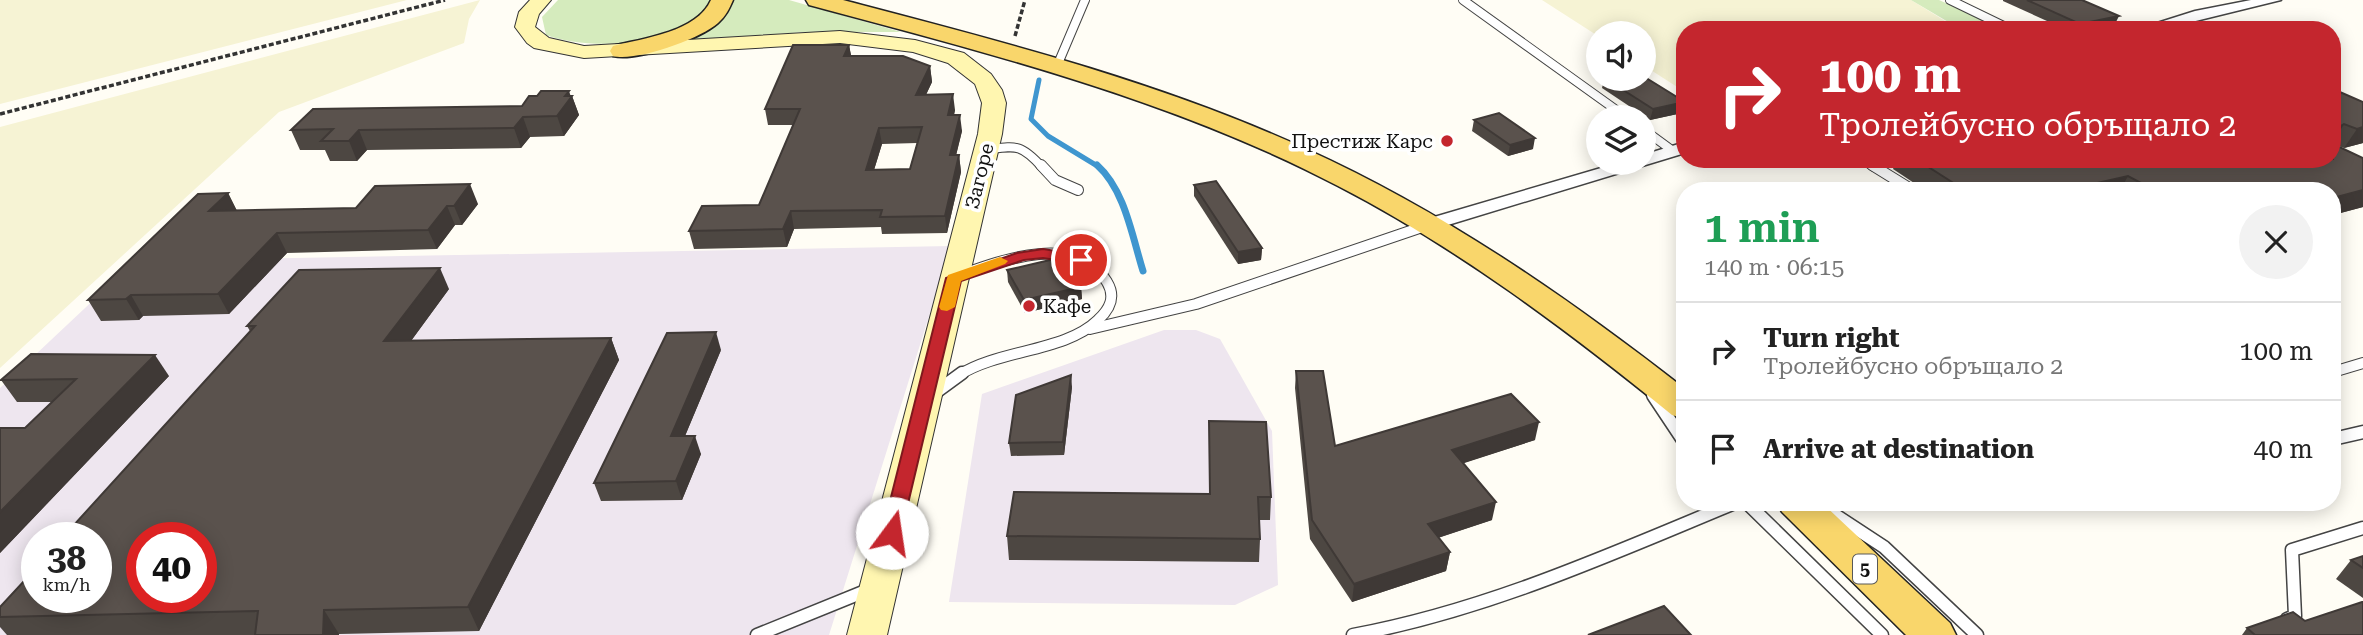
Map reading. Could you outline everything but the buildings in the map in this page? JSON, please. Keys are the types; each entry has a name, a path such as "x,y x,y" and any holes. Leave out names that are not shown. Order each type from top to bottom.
{"main road":[{"path":"622,51 666,40 695,28 714,16 722,0"},
{"path":"817,0 1057,66 1198,114 1296,155 1431,224 1632,364 1676,400"},
{"name":"5","path":"1805,511 1934,635"}],"street":[{"name":"Загоре","path":"541,0 525,19 525,27 534,39 567,50 622,51 840,37 891,41 936,51 972,67 991,90 993,116 867,635"},
{"path":"2176,21 2274,0"},
{"path":"1656,156 1676,150"},
{"path":"1431,224 1596,175"}],"lane":[{"path":"1057,66 1085,0"},
{"path":"1462,0 1609,105"},
{"path":"1950,0 1993,21"},
{"path":"1656,137 1676,147"},
{"path":"985,150 1015,146 1026,149 1055,180 1077,190"},
{"path":"1877,168 1899,182"},
{"path":"923,402 956,374 991,359 1090,329 1196,304 1431,224"},
{"path":"954,278 1022,256 1043,254 1081,260 1104,275 1112,296 1110,308 1090,329"},
{"path":"2341,370 2363,363"},
{"path":"1632,364 1676,430"},
{"path":"2341,437 2363,432"},
{"path":"1353,635 1402,628 1458,614 1715,511"},
{"path":"1755,511 1882,635"},
{"path":"1830,511 1884,547 1977,635"},
{"path":"2274,624 2295,616 2292,550 2363,528"},
{"path":"757,635 879,585"}],"path":[{"path":"0,114 445,0"},
{"path":"1011,53 1025,0"}],"shaded area":[{"path":"0,0 407,0 0,104"},
{"path":"480,0 469,19 464,43 279,112 0,368 0,127"},
{"path":"1542,0 1911,0 1945,21 1676,21 1676,86 1656,73 1656,21 1586,21 1586,28"},
{"path":"951,246 829,635 0,635 0,388 135,261"},
{"path":"1164,330 1196,330 1220,339 1272,431 1278,585 1235,605 949,602 982,394"}],"green space":[{"path":"558,0 712,0 700,18 686,28 647,40 603,44 562,40 546,35 542,17"},
{"path":"733,0 789,0 901,32 806,32 673,41 722,17"},
{"path":"1911,0 1939,0 1985,21 1947,21"}],"waterway":[{"path":"1039,80 1031,119 1048,136 1099,167"},
{"path":"1099,167 1107,175 1121,200 1143,271"}],"slow traffic":[{"path":"947,307 954,278 1000,261"}],"place":[{"name":"Престиж Карс","path":"1447,141"},
{"name":"Кафе","path":"1029,306"}],"route":[{"path":"892,533 954,278 1022,256 1043,254 1081,260"}]}
